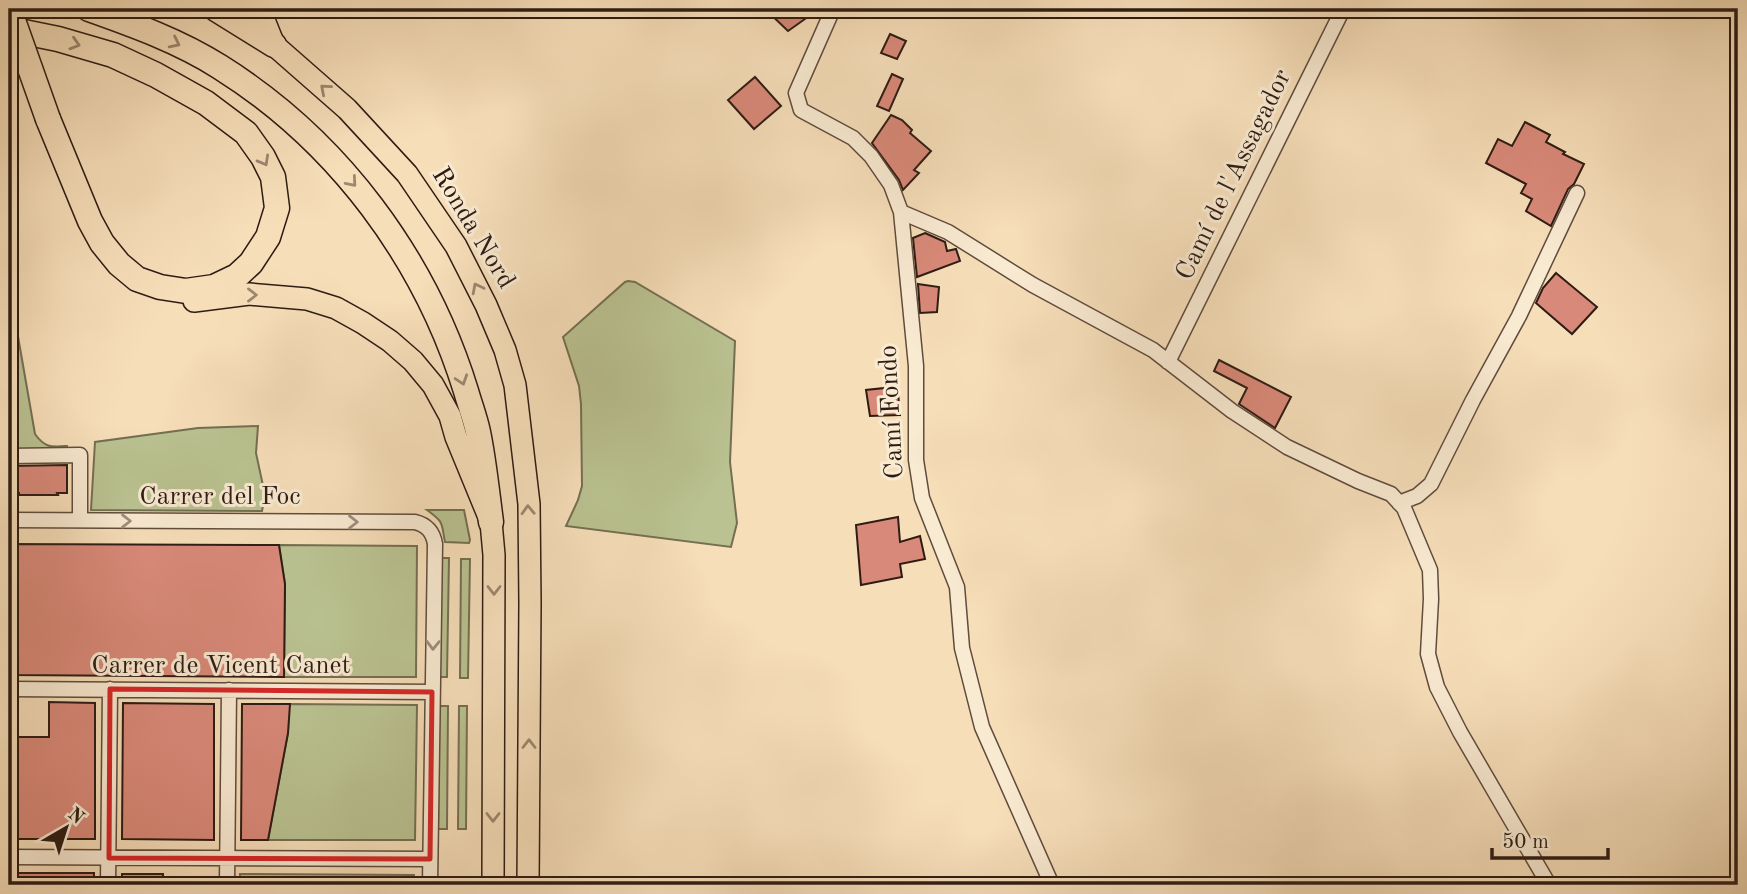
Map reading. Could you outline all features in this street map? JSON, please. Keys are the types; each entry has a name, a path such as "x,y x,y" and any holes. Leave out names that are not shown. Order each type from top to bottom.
{"highway":[{"path":"9,9 43,122 90,221 102,243 119,264 137,279 160,287 186,290 215,287 237,275 251,262 268,237 277,208 273,177 246,133 206,103 113,55 58,39 9,29"},
{"path":"89,9 181,45 255,91 327,154 377,212 435,309 451,346 478,432 491,522"},
{"name":"Ronda Nord","path":"216,9 274,45"}],"main road":[{"path":"251,9 262,15 274,45"},
{"path":"9,42 43,122 82,228 101,259 123,279 143,292 163,299 192,302 249,294 307,299 336,308 390,341 413,361 433,385 450,416 491,522 494,555 493,885"},
{"name":"Ronda Nord","path":"274,45 347,109 407,174 456,246 505,350 515,385 528,504 528,885"}],"street":[{"name":"Camí Fondo","path":"834,9 796,93 801,110 853,138 871,156 891,185 901,212 916,366 916,460 922,498 957,587 962,648 982,727 1052,885"},
{"name":"Camí de l'Assagador","path":"1168,362 1343,9"},
{"path":"1399,503 1417,496 1431,484 1519,316 1577,193"},
{"path":"901,212 948,232 1033,285 1153,350 1232,411 1287,447 1391,494 1404,508 1430,569 1428,654 1437,687 1460,732 1549,885"},
{"path":"9,456 80,455 80,520"},
{"name":"Carrer del Foc","path":"9,520 422,524 429,529 435,544 432,692"},
{"name":"Carrer de Vicent Canet","path":"9,689 432,692"},
{"path":"108,885 110,689"},
{"path":"227,885 229,690"},
{"path":"430,885 432,692"},
{"path":"9,857 430,859"}],"highlighted area":[{"path":"110,689 432,692 430,859 109,858"}],"green space":[{"path":"628,281 635,282 735,341 730,462 737,523 731,547 566,526 582,486 581,404 579,386 563,337"},
{"path":"12,302 35,434 49,446 67,446 66,452 9,451 9,303"},
{"path":"258,426 256,453 265,495 262,511 91,510 95,442 198,428"},
{"path":"427,510 464,510 469,543 445,542 441,524"},
{"path":"279,545 417,546 416,677 284,677 285,584"},
{"path":"440,558 449,558 447,677 439,677"},
{"path":"461,559 470,559 468,678 460,678"},
{"path":"289,704 417,705 415,840 268,840 288,733"},
{"path":"439,706 448,706 447,829 438,829"},
{"path":"459,706 467,706 466,829 458,829"},
{"path":"240,874 414,875 414,885 240,885"}],"building":[{"path":"765,9 819,9 788,31"},
{"path":"890,34 906,41 897,59 881,53"},
{"path":"892,74 903,79 889,111 877,106"},
{"path":"755,77 781,106 754,129 728,100"},
{"path":"891,115 902,120 912,130 910,133 931,151 914,170 919,173 903,190 899,180 872,143"},
{"path":"1525,122 1550,135 1546,142 1584,164 1574,184 1568,189 1551,226 1526,211 1532,199 1521,193 1526,184 1486,163 1498,139 1512,146"},
{"path":"925,233 945,242 947,251 956,249 960,261 917,277 913,238"},
{"path":"1556,273 1597,307 1572,334 1536,303 1543,288"},
{"path":"918,284 939,287 937,312 920,313"},
{"path":"1219,360 1291,397 1275,428 1239,404 1247,388 1214,371"},
{"path":"884,377 897,381 900,415 870,416 866,390 884,388"},
{"path":"67,465 67,493 9,493 9,466"},
{"path":"898,517 900,542 920,536 925,559 900,564 902,577 861,585 856,525"},
{"path":"9,544 279,545 285,584 284,677 9,675"},
{"path":"49,702 95,703 95,839 9,839 9,737 49,737"},
{"path":"123,703 214,704 214,840 122,839"},
{"path":"242,704 290,704 288,733 268,840 241,840"},
{"path":"9,873 94,873 94,885 9,885"},
{"path":"122,874 163,874 163,885 122,885"}]}
